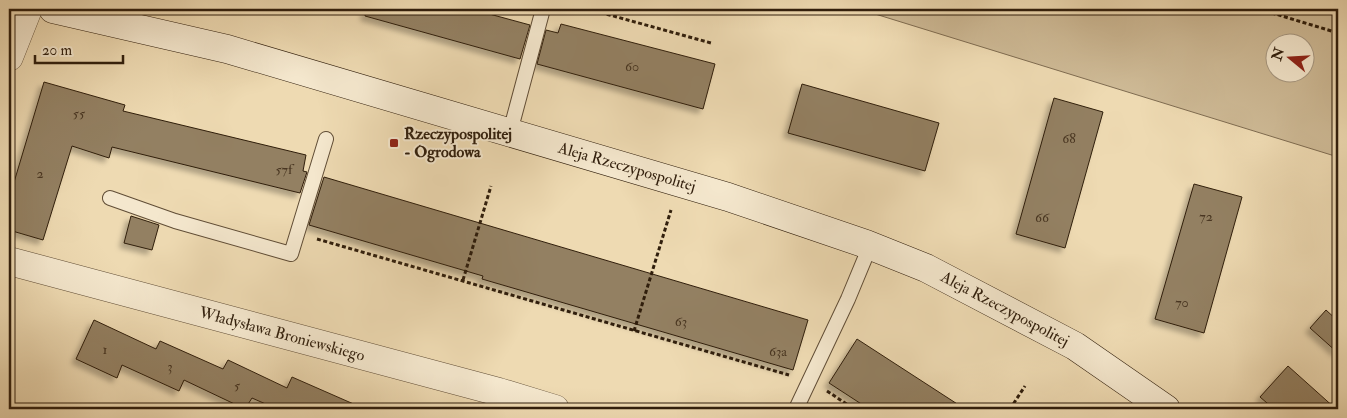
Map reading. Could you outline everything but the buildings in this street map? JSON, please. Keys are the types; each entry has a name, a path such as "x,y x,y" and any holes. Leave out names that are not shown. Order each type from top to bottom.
{"street":[{"path":"9,57 28,9"},
{"name":"Aleja Rzeczypospolitej","path":"53,9 228,49 728,197 870,246 934,272 1075,346 1166,409"},
{"name":"Władysława Broniewskiego","path":"9,261 480,387 555,409"}],"lane":[{"path":"510,132 543,9"},
{"path":"110,198 175,221 291,254 326,139"},
{"path":"796,409 848,299 870,246"}],"path":[{"path":"588,9 711,43"},
{"path":"1259,9 1338,34"},
{"path":"463,280 491,186"},
{"path":"297,233 463,280 634,332 810,381 854,409"},
{"path":"634,332 663,237"},
{"path":"1010,409 1025,386"}],"shaded area":[{"path":"859,9 1338,9 1338,157"}],"place":[{"name":"Rzeczypospolitej - Ogrodowa","path":"394,143"}]}
